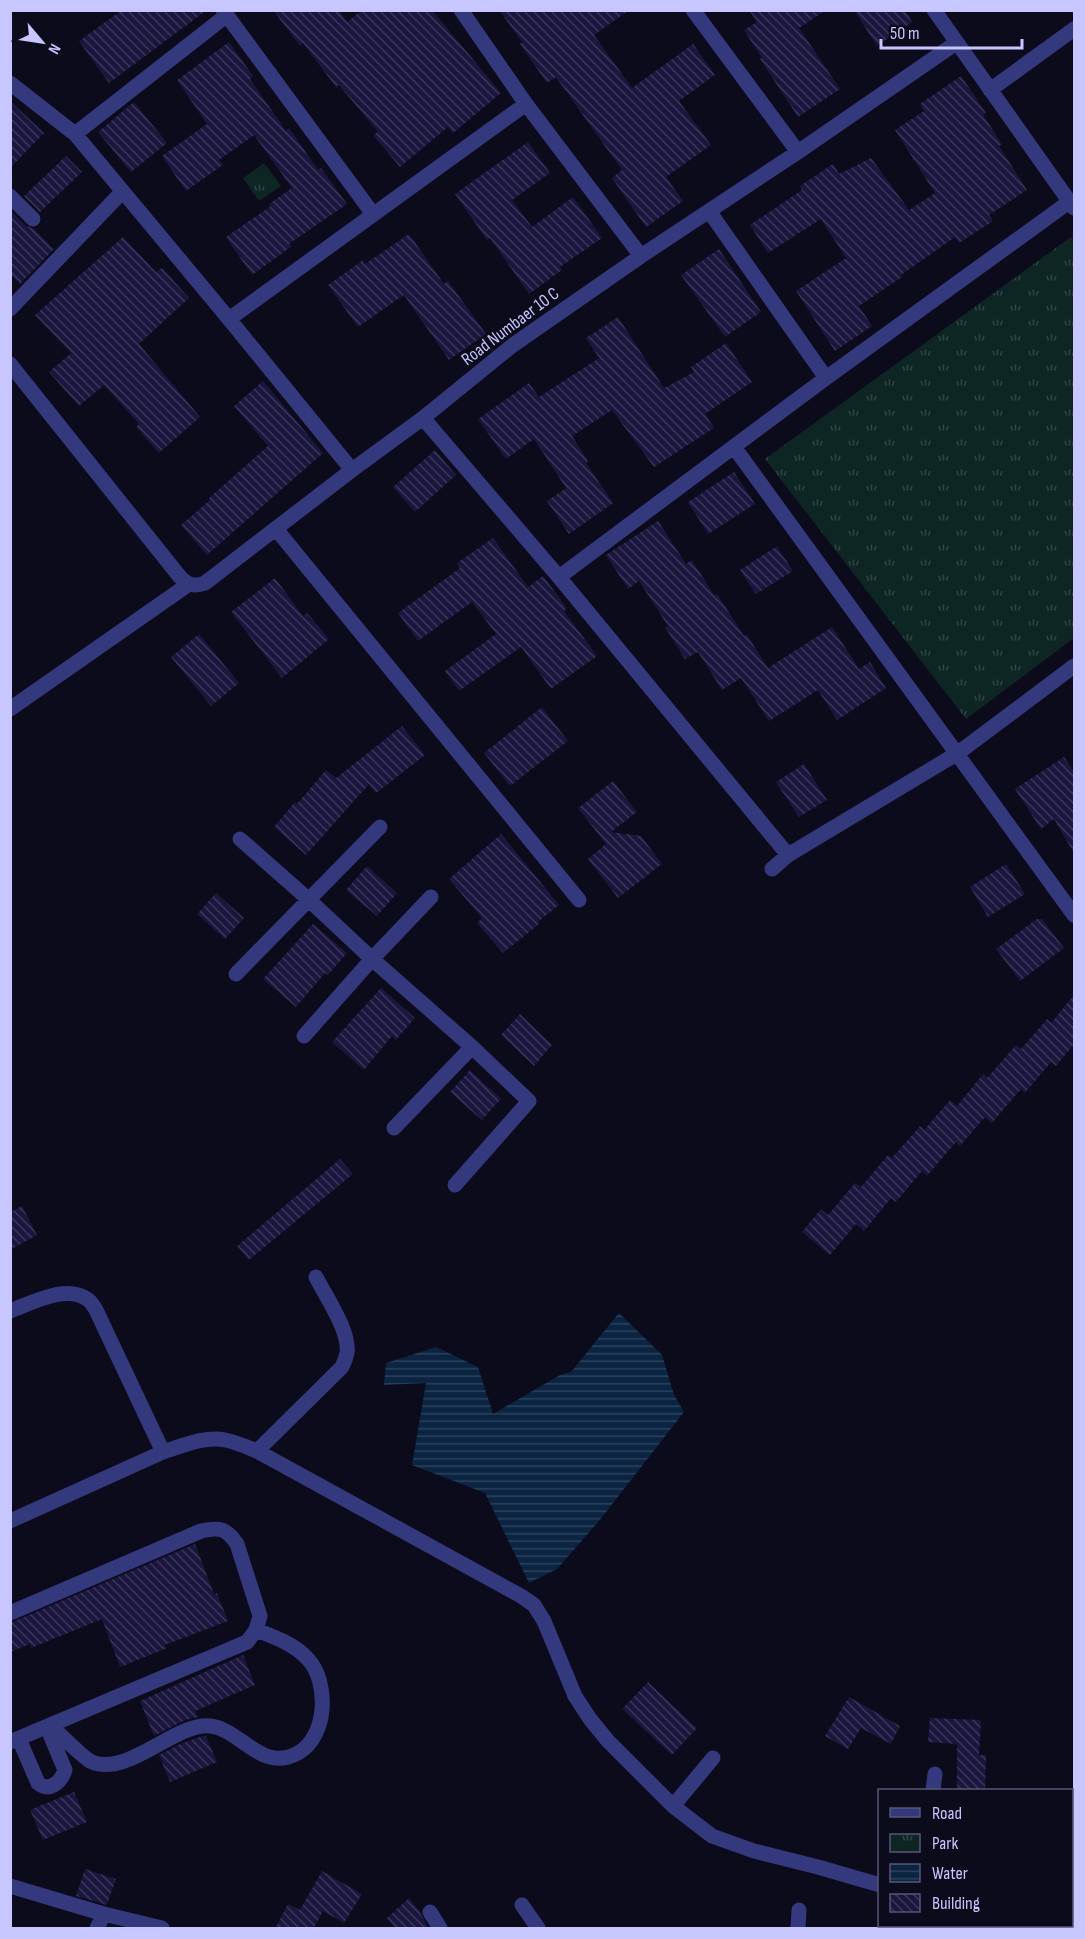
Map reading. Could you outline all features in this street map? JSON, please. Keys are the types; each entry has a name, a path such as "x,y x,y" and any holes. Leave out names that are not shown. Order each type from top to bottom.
{"street":[{"path":"460,10 526,104 641,256"},
{"path":"693,10 798,152"},
{"path":"560,577 826,378 1072,205 934,10"},
{"path":"75,134 225,13 373,214"},
{"path":"990,90 1074,29"},
{"name":"Road Numbaer 10 C","path":"10,709 189,584 197,586 205,583 423,418 513,345 956,43"},
{"path":"10,83 75,134 230,319 352,470"},
{"path":"230,319 526,104"},
{"path":"10,309 122,192"},
{"path":"10,196 33,219"},
{"path":"709,211 826,378"},
{"path":"10,364 180,577 189,584"},
{"path":"423,418 560,577 788,855"},
{"path":"734,447 1074,915"},
{"path":"276,530 579,900"},
{"path":"772,869 788,855 958,753 1074,666"},
{"path":"236,974 380,827"},
{"path":"240,839 530,1101 455,1185"},
{"path":"304,1036 431,897"},
{"path":"394,1128 472,1047"},
{"path":"257,1451 342,1367 345,1360 347,1352 343,1329 316,1277"},
{"path":"10,1311 60,1294 72,1293 87,1299 96,1310 163,1452"},
{"path":"10,1521 182,1445 224,1440 257,1451 534,1605 544,1621 575,1696 590,1719 608,1741 673,1806 712,1836 754,1851 878,1885"},
{"path":"10,1613 201,1531 222,1529 237,1544 260,1616 256,1630 247,1642 15,1740 38,1783 47,1788 63,1778 64,1770 49,1726"},
{"path":"49,1726 86,1758 106,1765 130,1759 186,1731 210,1725 225,1730 265,1756 280,1759 299,1752 315,1736 322,1719 323,1702 317,1676 309,1660 294,1647 256,1630"},
{"path":"673,1806 713,1758"},
{"path":"933,1789 935,1774"},
{"path":"10,1886 162,1929"},
{"path":"522,1905 538,1929"},
{"path":"798,1929 799,1910"},
{"path":"430,1912 440,1929"},
{"path":"97,1929 104,1914"}],"green space":[{"path":"264,163 281,186 259,201 243,178"},
{"path":"1071,237 1074,241 1074,638 966,719 765,459"}],"water":[{"path":"619,1313 662,1355 674,1395 684,1412 599,1521 557,1569 529,1583 485,1493 412,1465 426,1383 384,1385 386,1363 436,1347 478,1367 493,1414 560,1375 571,1372"}],"building":[{"path":"122,10 207,10 109,83 79,41"},
{"path":"273,10 339,10 347,22 362,10 432,10 501,93 453,133 448,127 400,167 373,135 378,132 339,85 336,87 303,43 300,46"},
{"path":"499,10 629,10 594,35 632,88 693,44 715,75 679,101 711,145 666,177 683,201 646,227 612,178 622,170 556,77 547,83"},
{"path":"749,10 826,10 799,28 840,89 798,117 744,30 757,22"},
{"path":"854,10 905,10 912,22 877,46"},
{"path":"229,42 253,76 250,79 286,131 289,128 318,170 321,168 347,204 289,244 291,247 252,275 226,237 271,206 269,204 292,188 254,135 219,160 223,165 186,191 162,156 207,124 177,80"},
{"path":"961,76 986,113 983,115 1002,144 999,146 1027,190 989,215 993,221 959,243 955,237 859,306 872,326 835,351 796,291 846,258 821,219 768,253 750,225 802,190 800,186 833,164 839,174 871,158 909,210 935,193 895,130 924,111 920,104"},
{"path":"10,101 44,133 10,168"},
{"path":"134,102 167,143 131,172 98,132"},
{"path":"528,142 550,173 512,200 532,227 573,197 602,238 560,267 562,270 529,294 490,238 487,240 455,194"},
{"path":"66,156 82,172 40,212 24,196"},
{"path":"10,210 54,249 20,284 10,274"},
{"path":"409,234 444,284 448,281 486,334 449,360 404,295 358,327 328,285 363,260 365,264"},
{"path":"123,237 156,272 162,268 189,298 139,344 200,417 159,453 136,427 139,424 104,385 79,406 49,372 71,353 35,315"},
{"path":"719,249 761,312 725,337 681,275"},
{"path":"618,317 664,388 694,372 691,367 726,343 752,382 705,414 714,428 654,467 612,410 572,436 588,461 586,463 613,503 569,534 547,501 566,488 534,439 506,459 478,419 529,383 539,397 599,358 586,338"},
{"path":"263,381 323,453 207,555 181,525 268,446 234,406"},
{"path":"435,450 456,475 415,512 393,487"},
{"path":"734,472 755,504 708,534 688,502"},
{"path":"658,521 686,564 692,560 714,595 717,594 768,668 832,627 859,669 870,662 886,688 837,720 818,690 769,721 741,678 722,690 698,652 685,659 665,627 668,626 639,581 628,589 606,555"},
{"path":"493,538 528,587 543,576 567,608 564,611 597,656 551,689 521,647 459,691 445,671 496,634 472,602 418,641 398,613 460,568 457,563"},
{"path":"777,546 793,571 756,594 740,570"},
{"path":"275,578 303,616 307,613 329,639 282,678 231,612"},
{"path":"199,634 239,683 211,706 171,657"},
{"path":"542,707 568,741 510,786 484,753"},
{"path":"402,726 425,755 376,793 369,784 306,855 274,827 326,770 336,778"},
{"path":"1064,757 1074,772 1074,853 1054,819 1041,829 1015,789"},
{"path":"804,764 827,800 799,817 776,782"},
{"path":"613,781 637,812 611,832 641,836 662,864 618,898 588,859 606,844 578,808"},
{"path":"501,834 559,905 503,953 477,923 482,918 449,879"},
{"path":"1006,864 1025,894 988,917 970,887"},
{"path":"367,866 397,893 377,916 346,890"},
{"path":"216,893 244,918 225,939 197,914"},
{"path":"1037,919 1042,919 1064,948 1020,981 996,949"},
{"path":"313,924 347,953 328,975 325,973 296,1007 263,979"},
{"path":"381,988 415,1018 396,1040 392,1036 364,1070 332,1042"},
{"path":"1074,995 1074,1044 1056,1066 1051,1062 1025,1093 1021,1089 992,1123 985,1117 960,1146 956,1142 927,1176 922,1171 896,1202 891,1198 864,1231 856,1224 830,1255 802,1232 821,1209 828,1215 855,1183 861,1187 888,1155 892,1158 920,1126 924,1130 950,1100 957,1106 983,1074 987,1078 1016,1045 1021,1049 1047,1019 1051,1023"},
{"path":"520,1014 552,1045 534,1066 501,1035"},
{"path":"470,1070 501,1099 482,1120 450,1092"},
{"path":"340,1159 353,1174 249,1260 237,1246"},
{"path":"22,1206 37,1235 10,1250 10,1212"},
{"path":"195,1544 214,1594 217,1593 228,1621 165,1645 167,1648 120,1667 102,1619 31,1648 30,1644 10,1652 10,1623"},
{"path":"243,1655 255,1685 195,1711 198,1717 185,1720 154,1736 140,1701"},
{"path":"648,1682 697,1728 672,1755 622,1709"},
{"path":"849,1697 900,1726 891,1744 861,1728 848,1749 825,1736"},
{"path":"930,1718 981,1720 979,1755 986,1755 985,1789 957,1789 957,1744 928,1742"},
{"path":"206,1736 217,1762 170,1782 159,1755"},
{"path":"74,1792 87,1822 43,1840 30,1810"},
{"path":"85,1869 116,1879 107,1905 76,1896"},
{"path":"322,1871 362,1894 344,1923 323,1911 313,1929 275,1929 288,1904 300,1910"},
{"path":"409,1898 429,1929 396,1929 387,1918"}]}
